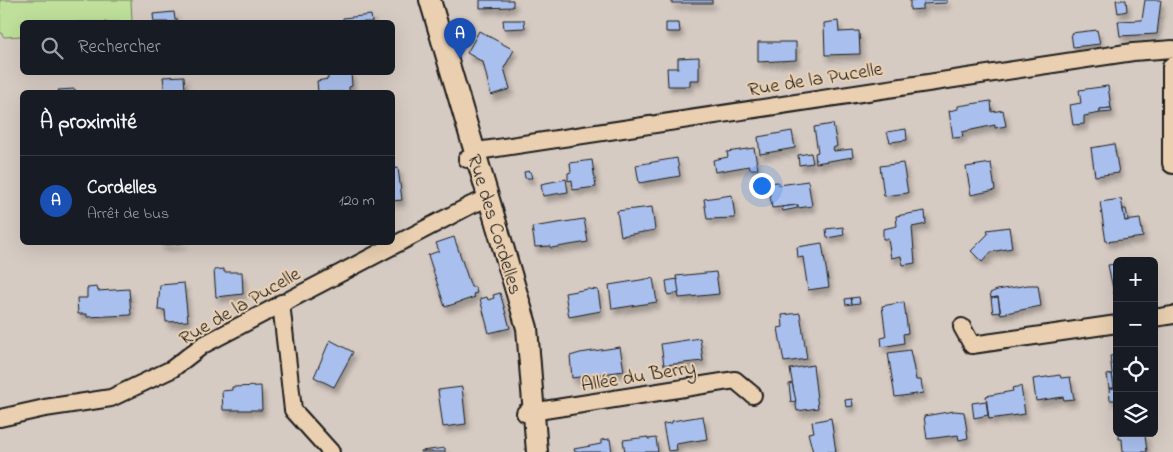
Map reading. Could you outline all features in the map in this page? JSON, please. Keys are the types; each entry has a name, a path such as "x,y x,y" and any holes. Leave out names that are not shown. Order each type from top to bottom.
{"street":[{"name":"Rue des Cordelles","path":"430,0 471,156 488,198 526,328 530,413 537,452"},
{"name":"Rue de la Pucelle","path":"471,156 484,150 907,85 1133,52 1173,50"},
{"path":"1173,68 1173,163"},
{"name":"Rue de la Pucelle","path":"395,245 488,198"},
{"name":"Rue de la Pucelle","path":"0,418 45,408 111,398 172,370 203,345 394,245"},
{"path":"281,304 293,410 331,452"},
{"path":"1158,317 1173,315"},
{"path":"962,327 972,345 1113,325"},
{"name":"Allée du Berry","path":"530,413 735,380 753,395"}],"green space":[{"path":"0,0 131,0 132,20 20,20 20,36 4,37 0,31"}],"building":[{"path":"480,0 513,0 513,7 480,8"},
{"path":"672,0 712,0 712,3 672,3"},
{"path":"910,0 947,0 947,3 923,4 923,9 910,10"},
{"path":"1116,0 1126,0 1127,11 1118,13"},
{"path":"1145,0 1161,0 1157,34 1120,36 1118,21 1142,20"},
{"path":"174,12 175,20 154,20 153,14"},
{"path":"371,15 372,20 343,20 343,18"},
{"path":"503,20 524,20 525,28 504,29"},
{"path":"838,21 839,32 859,31 860,54 825,55 824,23"},
{"path":"666,23 679,23 680,32 666,32"},
{"path":"1097,30 1100,44 1073,47 1071,33"},
{"path":"479,31 514,50 504,68 510,89 491,95 483,62 467,53"},
{"path":"758,42 796,42 796,60 758,62"},
{"path":"699,57 699,80 690,80 690,86 668,86 667,68 678,68 678,58"},
{"path":"328,75 351,75 352,86 349,87 349,90 318,90 317,81 328,79"},
{"path":"184,76 185,90 165,90 163,77"},
{"path":"1108,86 1111,108 1100,109 1100,113 1084,116 1084,124 1073,125 1070,105 1081,103 1079,90"},
{"path":"991,101 992,112 1003,110 1006,126 995,128 995,125 962,132 963,137 953,138 949,111 958,109 958,106"},
{"path":"1111,108 1112,112 1100,113 1100,109"},
{"path":"833,124 837,146 833,148 834,151 852,149 853,157 816,163 815,153 818,152 814,127"},
{"path":"906,129 907,140 890,142 887,132"},
{"path":"792,131 795,148 760,154 758,137"},
{"path":"1114,144 1119,173 1095,176 1091,148"},
{"path":"754,148 758,169 750,169 749,166 715,172 713,160 728,157 727,152"},
{"path":"811,153 813,163 799,165 798,155"},
{"path":"677,158 680,176 639,183 636,165"},
{"path":"592,160 596,187 573,190 572,180 568,181 568,173 571,172 570,163"},
{"path":"903,163 908,193 884,196 880,166"},
{"path":"991,163 995,190 971,195 966,167"},
{"path":"395,168 398,168 402,200 395,201"},
{"path":"530,171 532,178 525,178 524,172"},
{"path":"566,179 568,192 543,196 541,184"},
{"path":"808,181 812,206 798,208 798,205 772,208 768,183 778,182 779,185"},
{"path":"732,195 735,218 707,219 704,199"},
{"path":"1121,199 1125,221 1140,219 1143,237 1106,242 1100,202"},
{"path":"798,205 798,208 783,211 782,207"},
{"path":"652,207 655,230 621,236 617,211"},
{"path":"1123,209 1126,209 1128,220 1125,221"},
{"path":"925,211 926,224 912,227 915,263 903,265 901,256 891,258 888,239 883,239 883,229 897,226 896,216"},
{"path":"584,219 588,242 551,248 550,246 535,247 532,227"},
{"path":"843,227 844,235 827,238 826,229"},
{"path":"1009,227 1012,248 991,252 982,262 971,251 988,234 987,230"},
{"path":"454,237 471,287 475,287 477,293 473,294 475,297 445,307 428,255 439,251 436,243"},
{"path":"822,243 829,287 808,290 803,257 798,258 797,247"},
{"path":"1113,264 1113,289 1108,265"},
{"path":"224,269 224,272 242,272 243,294 216,297 214,270"},
{"path":"716,272 719,294 679,298 676,276"},
{"path":"653,278 657,302 612,309 609,285"},
{"path":"677,279 679,293 668,295 666,281"},
{"path":"184,283 188,321 166,322 165,310 158,310 160,285"},
{"path":"1028,285 1038,285 1041,306 1001,314 998,297 991,298 990,293"},
{"path":"97,287 98,291 129,289 131,315 87,317 87,314 78,314 77,298 87,298 87,288"},
{"path":"588,289 598,290 601,311 569,317 565,293"},
{"path":"500,293 510,328 489,333 480,299 487,297 488,300 494,298 493,295"},
{"path":"859,297 860,303 852,304 851,298"},
{"path":"998,297 1000,312 993,313 991,298"},
{"path":"851,298 852,304 846,305 845,299"},
{"path":"904,302 908,333 903,334 904,343 882,347 881,338 886,337 882,306"},
{"path":"800,313 807,359 784,362 778,328 783,327 782,315"},
{"path":"700,338 703,361 664,365 661,344"},
{"path":"330,340 353,352 334,387 314,377"},
{"path":"620,347 624,371 572,378 570,356"},
{"path":"910,350 916,380 921,380 923,393 895,397 888,353"},
{"path":"1110,356 1113,356 1113,380"},
{"path":"813,365 818,408 797,411 790,369"},
{"path":"1112,374 1113,388 1109,388 1107,375"},
{"path":"1060,375 1061,378 1070,377 1074,399 1064,400 1063,397 1036,401 1033,379"},
{"path":"792,383 796,401 791,402 789,384"},
{"path":"261,386 262,410 223,410 222,391 232,390 232,387"},
{"path":"1021,386 1025,414 989,419 986,396 1013,391 1012,388"},
{"path":"462,387 466,424 443,427 438,390"},
{"path":"1109,388 1113,388 1113,400 1110,400"},
{"path":"852,399 853,406 846,407 845,400"},
{"path":"986,401 988,415 974,418 972,403"},
{"path":"954,411 964,412 968,438 959,440 958,435 927,439 924,416"},
{"path":"703,416 707,439 676,444 677,450 668,451 663,424"},
{"path":"831,418 836,452 813,452 808,433 814,432 812,422"},
{"path":"648,437 648,439 656,438 658,452 625,452 623,440"},
{"path":"1119,437 1145,437 1147,452 1123,452 1122,439 1119,439"},
{"path":"610,439 612,452 575,452 574,449 601,444 601,440"},
{"path":"445,448 445,452 421,452 421,451"}],"place":[{"name":"Cordelles","path":"460,59"}]}
